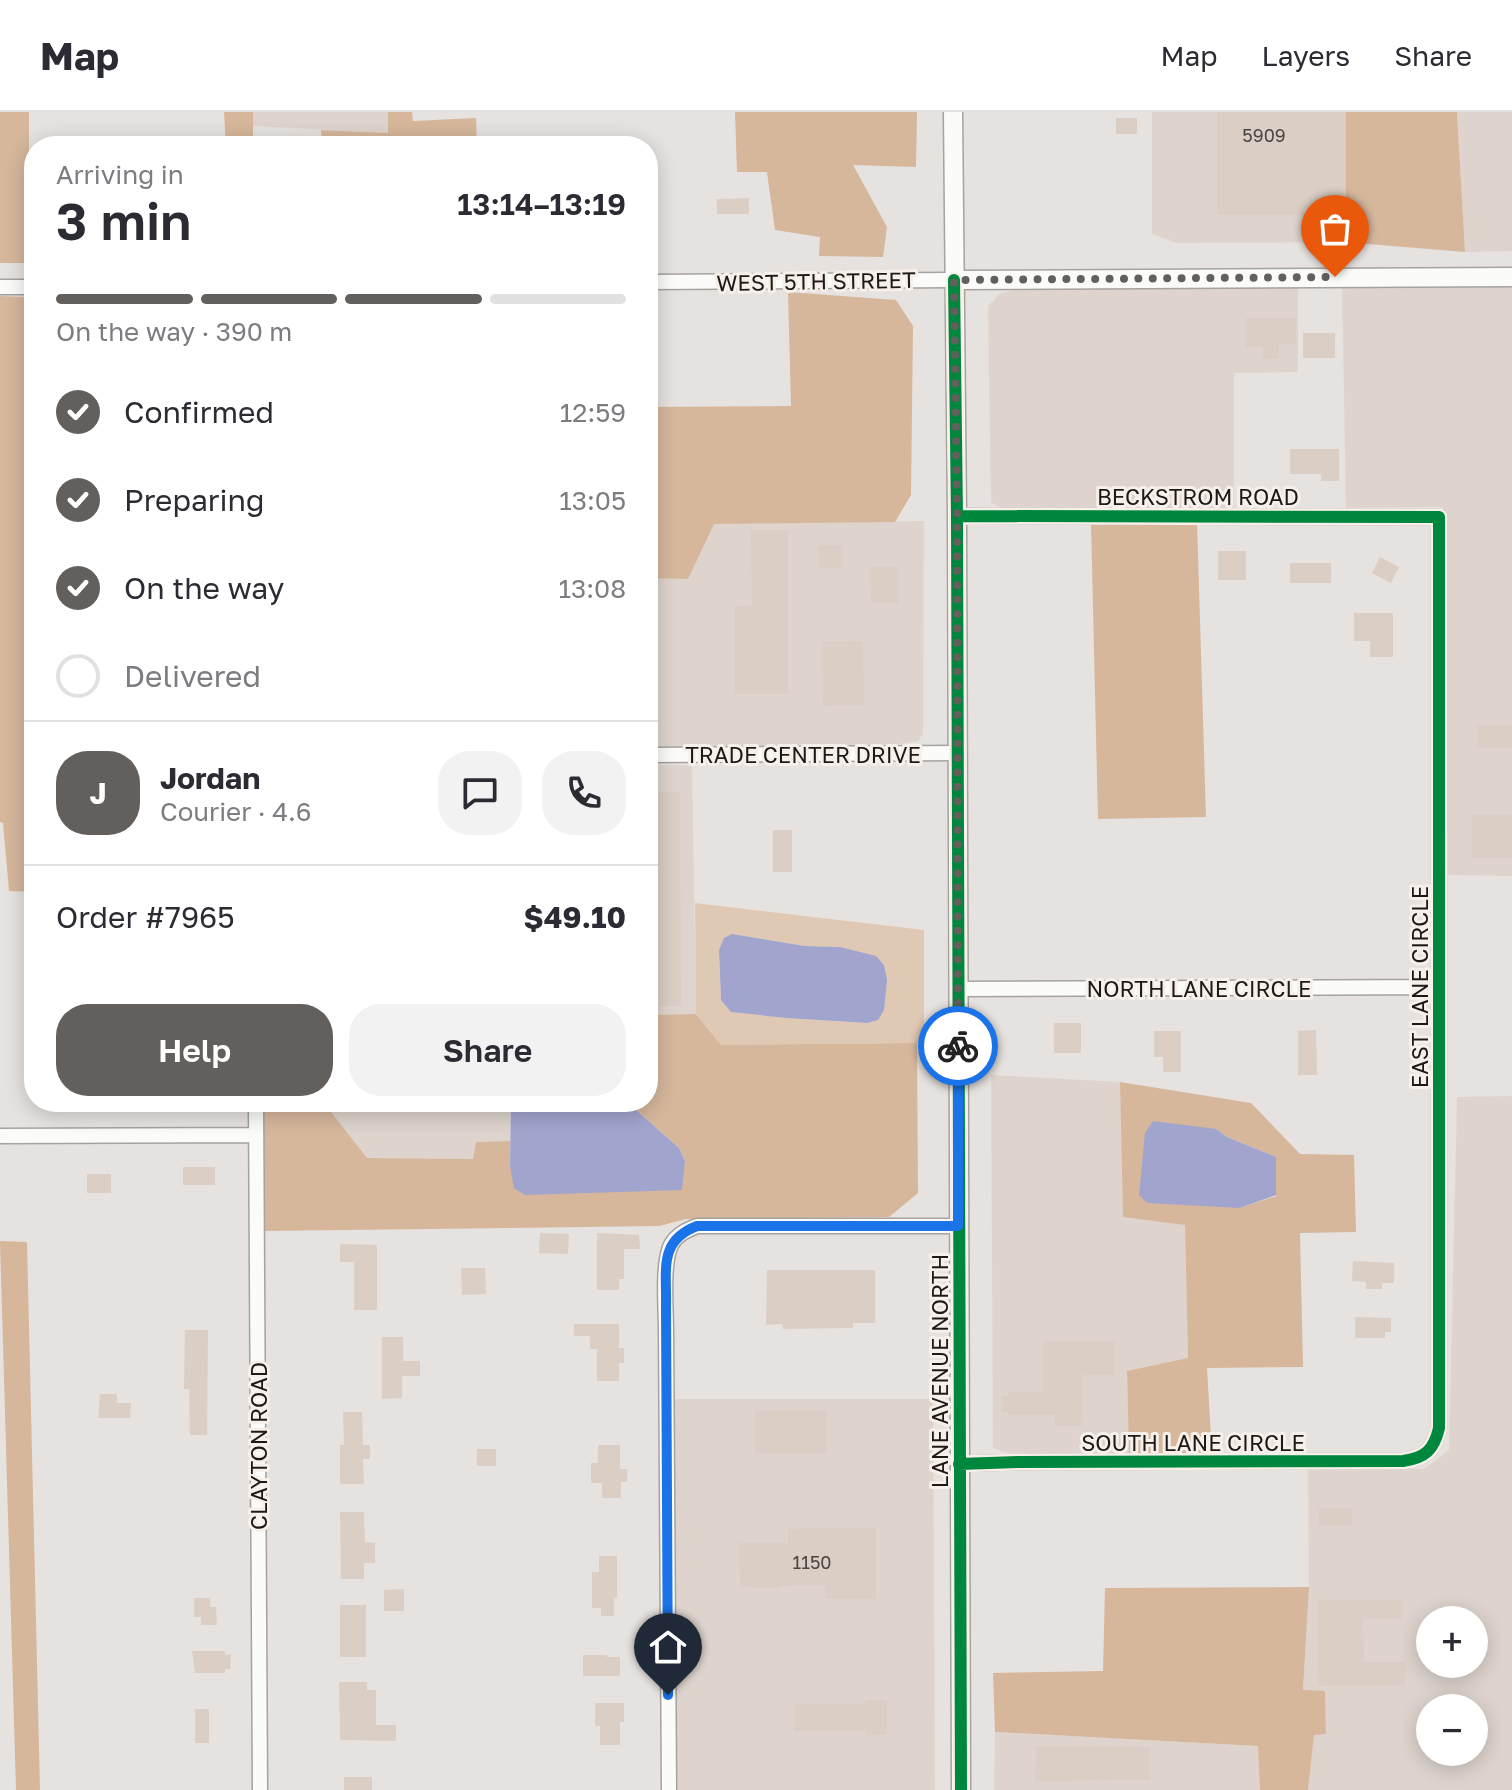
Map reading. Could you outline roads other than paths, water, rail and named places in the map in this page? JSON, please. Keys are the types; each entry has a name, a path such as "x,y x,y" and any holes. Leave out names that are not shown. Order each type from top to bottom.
{"main road":[{"name":"LANE AVENUE NORTH","path":"953,112 961,1790"},
{"name":"WEST 5TH STREET","path":"954,280 1512,277"}],"street":[{"name":"WEST 5TH STREET","path":"658,282 954,280"},
{"path":"0,287 24,287"},
{"name":"BECKSTROM ROAD","path":"957,516 1439,517"},
{"name":"EAST LANE CIRCLE","path":"1426,1454 1437,1438 1439,1428 1439,517"},
{"name":"TRADE CENTER DRIVE","path":"658,755 957,753"},
{"name":"NORTH LANE CIRCLE","path":"958,989 1439,987"},
{"name":"CLAYTON ROAD","path":"256,1112 260,1790"},
{"path":"0,1136 256,1135"},
{"path":"669,1790 667,1258 672,1242 683,1232 697,1226 958,1226"},
{"name":"SOUTH LANE CIRCLE","path":"959,1464 1403,1461 1418,1459 1426,1454"}],"water":[{"path":"732,934 805,946 840,947 876,956 884,965 887,980 884,1010 878,1020 867,1023 731,1012 721,1000 719,950 724,938"},
{"path":"511,1112 638,1112 679,1148 685,1161 682,1190 525,1195 514,1188 510,1166"},
{"path":"1153,1121 1216,1129 1227,1137 1276,1157 1276,1195 1240,1208 1147,1203 1139,1195 1145,1133"}]}
